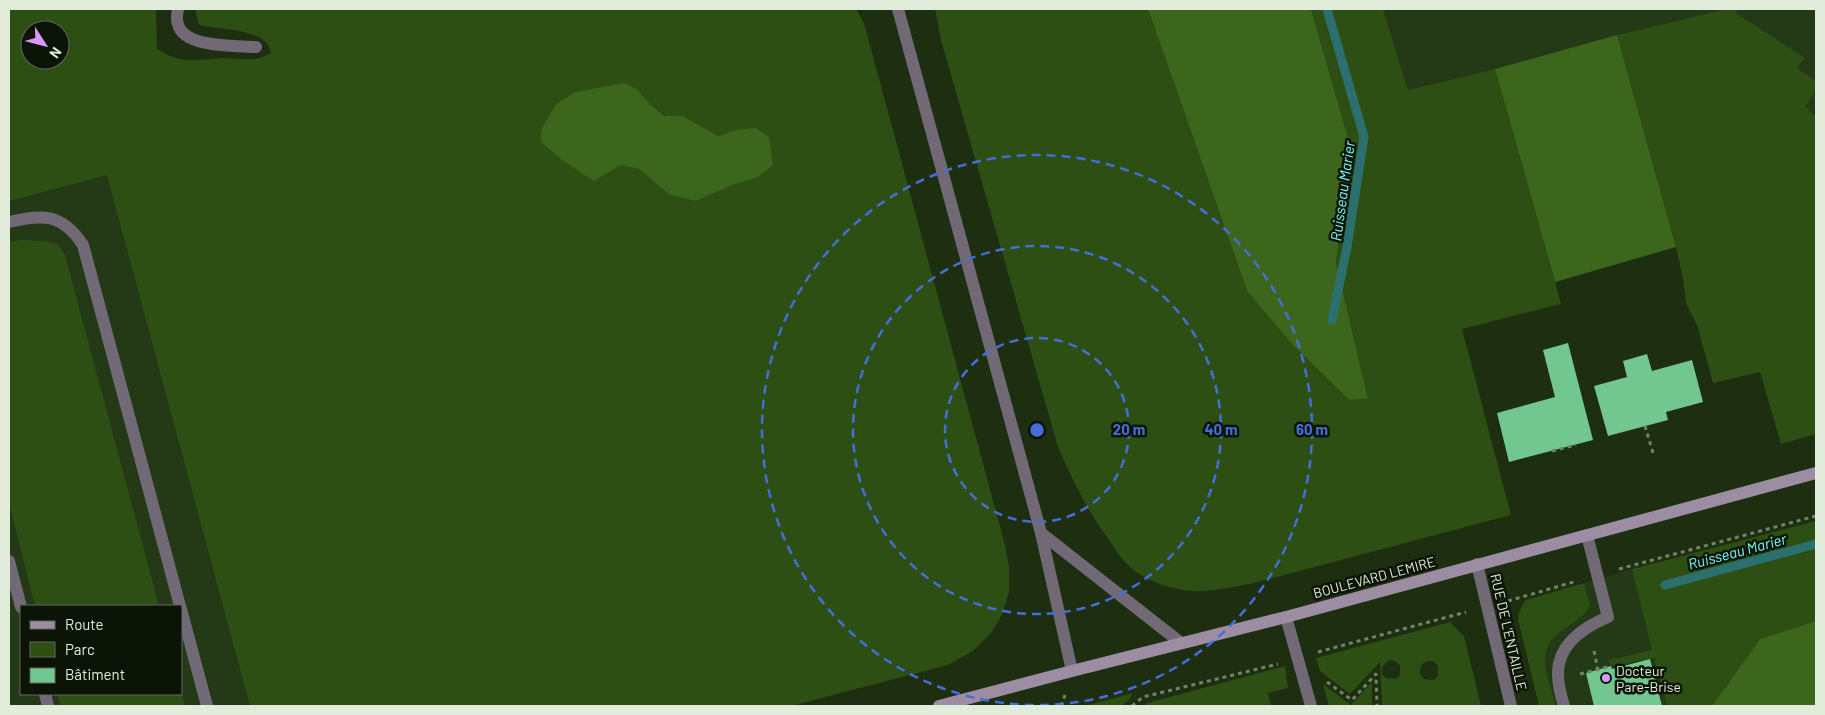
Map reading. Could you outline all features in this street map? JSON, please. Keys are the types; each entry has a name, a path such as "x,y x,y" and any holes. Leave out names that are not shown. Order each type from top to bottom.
{"main road":[{"name":"BOULEVARD LEMIRE","path":"939,706 1072,670 1286,617 1816,473"}],"street":[{"path":"178,9 178,24 184,34 189,37 210,44 256,47"},
{"path":"898,9 1041,533 1072,670"},
{"path":"9,222 36,216 55,220 71,229 83,245 180,605"},
{"path":"1041,533 1181,643"},
{"path":"1564,706 1558,676 1558,664 1566,648 1577,633 1608,616 1587,535"},
{"path":"9,561 20,605"},
{"name":"RUE DE L'ENTAILLE","path":"1477,564 1511,706"},
{"path":"182,612 207,706"},
{"path":"1286,617 1311,706"}],"path":[{"path":"1645,426 1653,453"},
{"path":"1552,451 1576,445"},
{"path":"1619,569 1816,516"},
{"path":"1528,596 1583,579"},
{"path":"1315,653 1443,618"},
{"path":"1132,706 1143,697 1283,662"},
{"path":"1586,673 1611,666"},
{"path":"1322,678 1352,700 1376,674 1377,706"}],"shaded area":[{"path":"1383,9 1816,9 1816,116 1725,52 1687,18 1408,90"},
{"path":"114,139 264,706 9,706 9,167"},
{"path":"1632,569 1667,706 1539,706 1518,619 1522,604 1526,600"}],"green space":[{"path":"9,9 156,9 157,49 178,59 194,60 221,58 253,59 271,53 268,45 262,39 252,34 199,25 195,9 856,9 864,23 1005,545 1009,566 1009,592 1002,615 991,633 973,651 948,665 791,706 250,706 107,175 9,201","holes":["596,89 637,89 650,104 666,116 683,116 718,136 735,130 735,184 696,201 652,180 639,169 621,165 594,180 563,161 541,142 575,92"]},
{"path":"935,9 1148,9 1247,291 1290,342 1349,400 1368,399 1336,262 1351,148 1311,9 1383,9 1408,90 1495,69 1561,304 1462,329 1511,515 1250,584 1214,590 1193,591 1168,587 1143,577 1130,567 1116,551 1087,507 1058,447 941,40"},
{"path":"1148,9 1311,9 1351,148 1336,262 1368,399 1349,400 1290,342 1247,291"},
{"path":"1727,9 1736,9 1737,14 1805,58 1797,68 1816,81 1816,90 1805,107 1816,116 1816,434 1781,444 1760,372 1713,383 1697,325 1686,303 1676,247 1617,35"},
{"path":"1617,35 1676,247 1555,282 1495,69"},
{"path":"624,83 637,89 650,104 665,116 683,116 718,136 735,130 756,128 769,137 773,165 758,177 735,184 696,201 669,194 639,169 621,165 594,181 563,161 541,142 541,130 556,104 575,92"},
{"path":"20,240 44,241 58,244 65,255 159,605 35,605 9,502 9,242"},
{"path":"1816,521 1816,621 1760,639 1712,706 1667,706 1654,658 1611,666 1609,660 1652,650 1632,569"},
{"path":"1584,583 1590,606 1588,610 1554,637 1545,655 1547,674 1556,706 1539,706 1518,619 1519,612 1526,600"},
{"path":"1816,621 1816,706 1712,706 1760,639"},
{"path":"1450,622 1464,636 1481,706 1382,706 1380,662 1350,694 1320,671 1316,658","holes":["1389,660 1395,661 1400,665 1400,675 1396,679 1386,678 1382,674 1382,667","1427,661 1433,661 1438,666 1438,676 1434,680 1424,679 1420,674 1421,665"]},
{"path":"1285,666 1288,688 1268,693 1271,706 1143,706 1147,703"},
{"path":"1372,682 1372,706 1329,706 1323,684 1351,705"},
{"path":"1133,693 1129,700 1121,706 1084,706"},
{"path":"57,695 182,695 185,706 61,706"}],"building":[{"path":"1568,343 1593,440 1509,462 1497,413 1555,397 1543,350"},
{"path":"1647,354 1652,371 1692,360 1703,402 1666,412 1668,420 1608,436 1594,386 1627,377 1623,361"},
{"path":"1650,659 1662,706 1594,706 1586,673 1611,666 1612,669"}],"waterway":[{"name":"Ruisseau Marier","path":"1327,9 1364,137 1347,247 1332,320"},
{"name":"Ruisseau Marier","path":"1665,585 1816,544"}],"place":[{"name":"Docteur Pare-Brise","path":"1606,678"}]}
